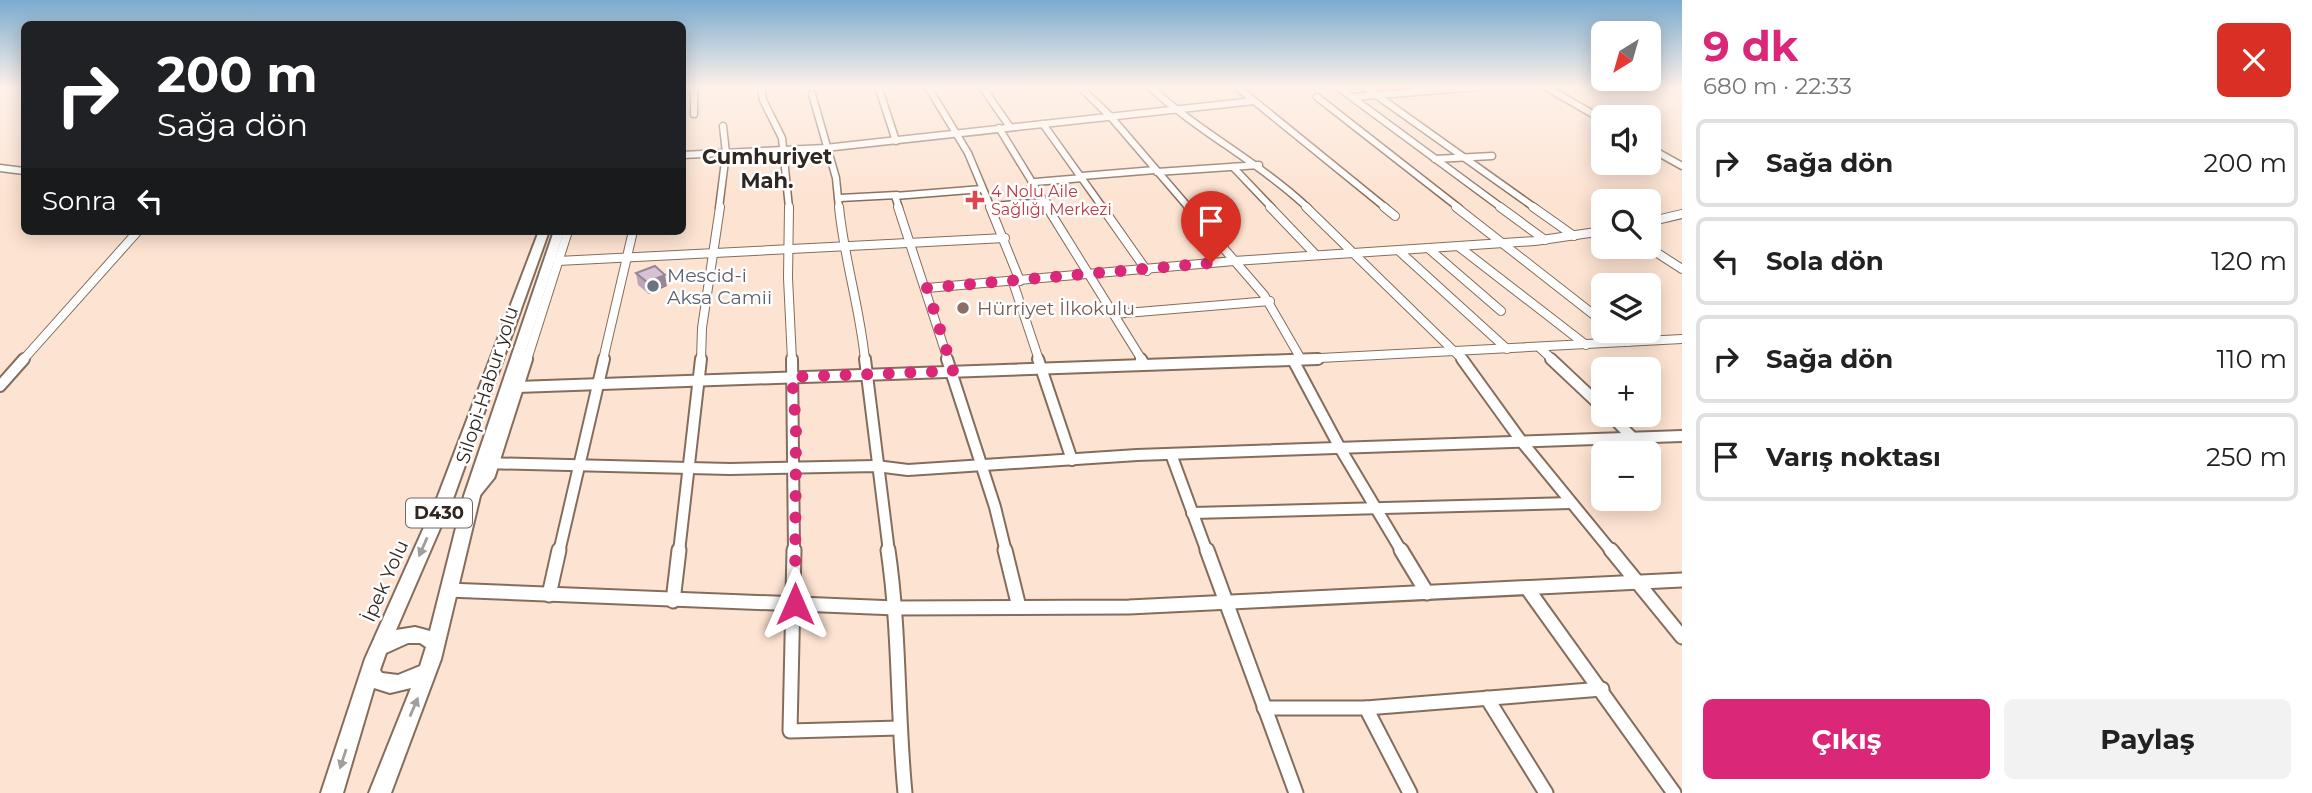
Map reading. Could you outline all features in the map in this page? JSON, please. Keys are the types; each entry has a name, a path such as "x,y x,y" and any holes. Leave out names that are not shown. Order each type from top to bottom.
{"highway":[{"name":"İpek Yolu","path":"332,793 370,671 446,496 543,235"},
{"name":"Silopi-Habur yolu","path":"380,793 428,671 472,496 489,463 558,235"},
{"path":"379,648 395,638 412,634 426,637 436,645"},
{"path":"370,671 379,681 395,684 428,671"}],"street":[{"path":"776,124 784,150 796,426 795,604 790,731 899,727"},
{"path":"821,124 840,198 844,248 862,329 876,466 896,608 899,727 905,793"},
{"path":"890,124 896,141"},
{"path":"950,124 968,153 1005,238 1040,368 1072,460"},
{"path":"686,155 829,148 1044,124"},
{"path":"1044,124 1147,271"},
{"path":"1117,124 1270,301 1340,448 1427,593"},
{"path":"1197,124 1260,165 1356,253 1457,352 1522,442 1682,637"},
{"path":"1282,124 1395,216"},
{"path":"1351,124 1591,313"},
{"path":"1389,124 1545,240"},
{"path":"1417,124 1574,236"},
{"path":"673,601 700,382 702,328 726,153 723,126"},
{"path":"999,128 1035,182 1144,364"},
{"path":"1661,154 1682,166"},
{"path":"1435,159 1492,156"},
{"path":"1035,182 1260,165"},
{"path":"1233,167 1316,255"},
{"path":"0,168 21,171"},
{"path":"840,198 982,188"},
{"path":"897,195 910,244 927,288 982,466 1019,607"},
{"path":"991,206 1046,202"},
{"path":"1661,219 1682,214"},
{"path":"927,288 1147,271 1234,261 1545,240 1591,233"},
{"path":"0,386 134,235"},
{"path":"567,235 489,463 689,468 876,466 908,470 1171,454 1682,436"},
{"path":"549,595 633,235"},
{"path":"558,261 1005,238"},
{"path":"1458,246 1586,345"},
{"path":"1428,248 1501,311"},
{"path":"1398,250 1507,349"},
{"path":"1661,255 1682,269"},
{"path":"1114,314 1270,301"},
{"path":"1661,340 1682,338"},
{"path":"517,387 1297,359 1614,343"},
{"path":"1540,348 1591,397"},
{"path":"1622,427 1634,439"},
{"path":"1171,454 1296,793"},
{"path":"1192,513 1571,503"},
{"path":"448,590 896,608 1224,602 1682,580"},
{"path":"1527,588 1674,793"},
{"path":"1264,708 1366,708 1602,689"},
{"path":"1487,698 1546,793"},
{"path":"1366,708 1410,793"}],"building":[{"path":"655,266 665,275 647,282 636,273"}],"place":[{"name":"4 Nolu Aile Sağlığı Merkezi","path":"975,200"},
{"name":"Mescid-i Aksa Camii","path":"653,286"},
{"name":"Hürriyet İlkokulu","path":"963,308"}],"district":[{"name":"Cumhuriyet Mah.","path":"767,168"}],"route":[{"path":"795,604 796,426 792,377 953,371 927,288 1108,275 1211,263"}]}
